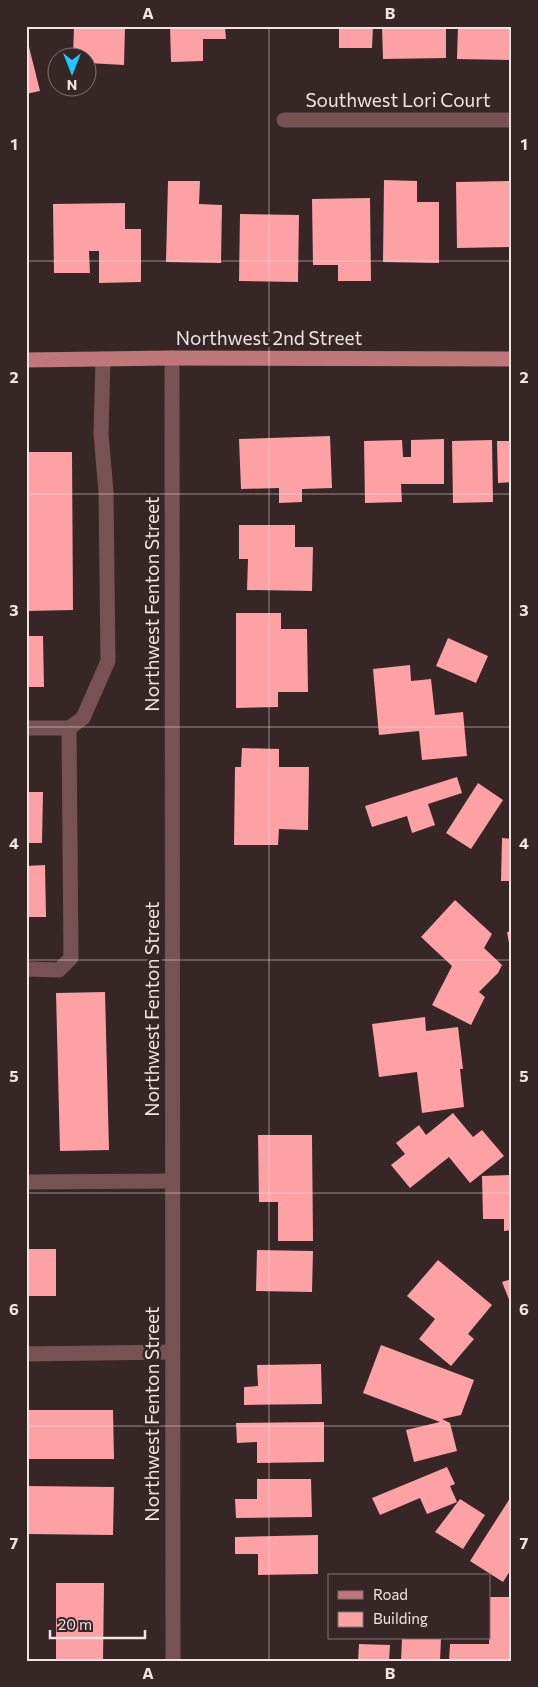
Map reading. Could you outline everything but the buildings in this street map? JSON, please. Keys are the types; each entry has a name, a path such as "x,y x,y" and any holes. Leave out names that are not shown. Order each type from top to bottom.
{"main road":[{"name":"Northwest 2nd Street","path":"26,360 172,358 512,359"}],"street":[{"name":"Southwest Lori Court","path":"284,120 512,120"},
{"name":"Northwest Fenton Street","path":"172,358 172,1661"},
{"path":"26,728 69,728 83,718 108,661 106,492 101,434 102,359"},
{"path":"26,969 59,970 71,958 69,728"},
{"path":"26,1182 172,1181"},
{"path":"26,1354 172,1352"}]}
